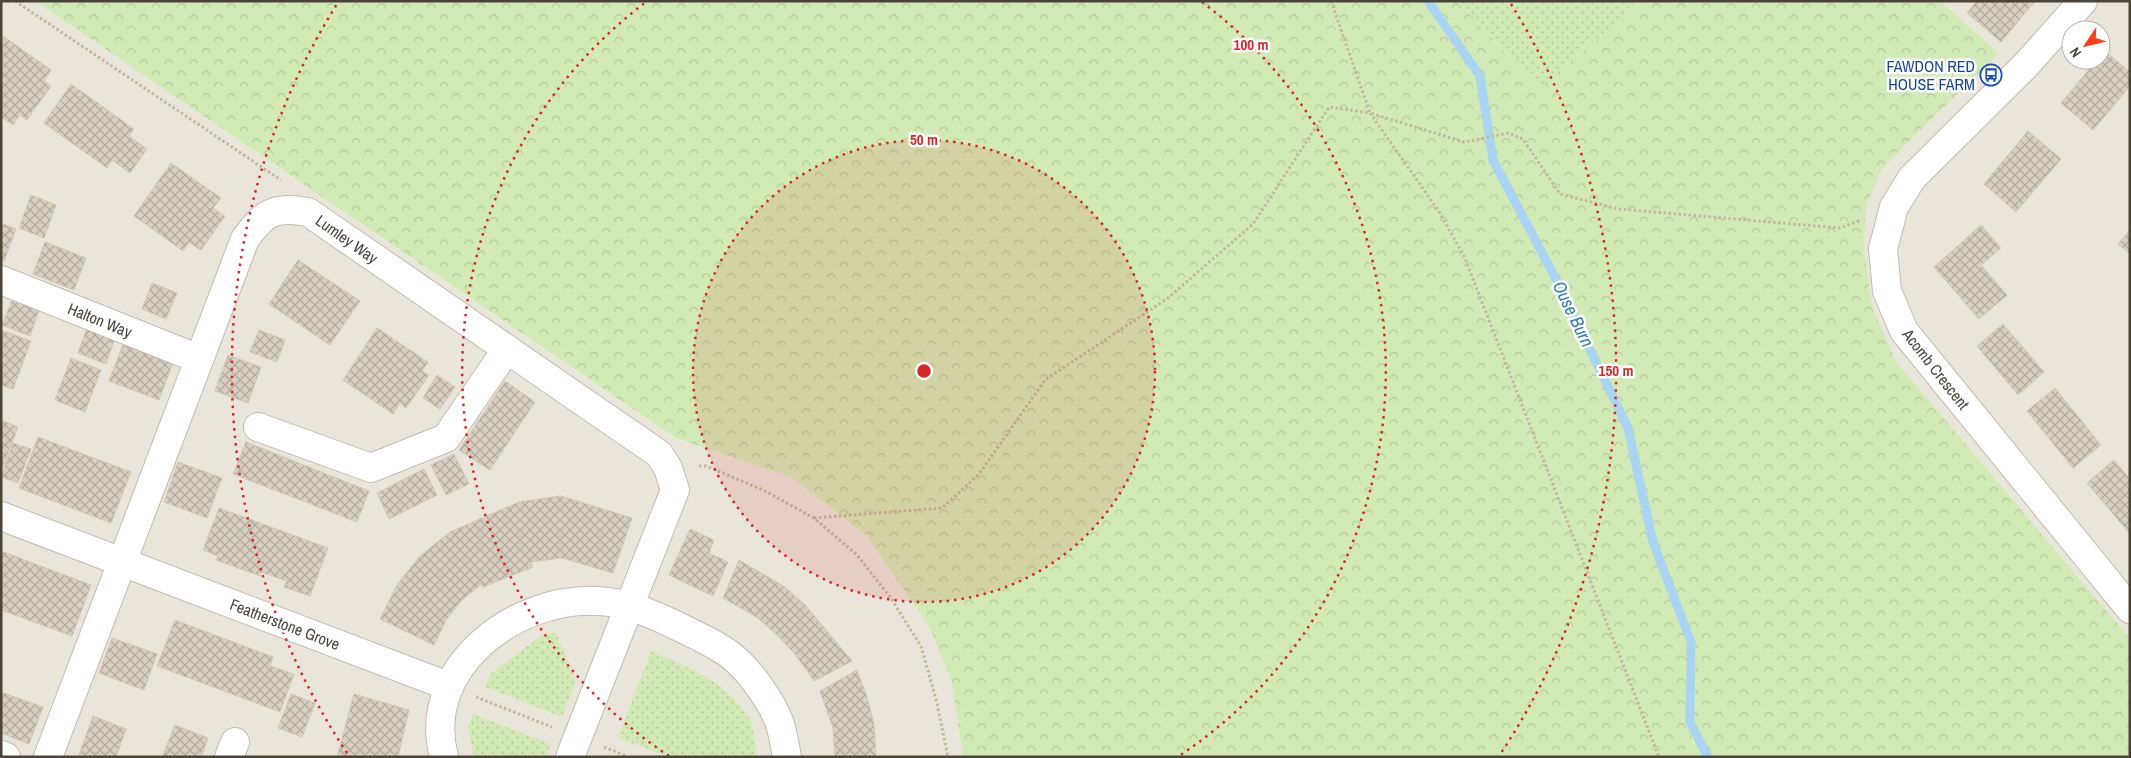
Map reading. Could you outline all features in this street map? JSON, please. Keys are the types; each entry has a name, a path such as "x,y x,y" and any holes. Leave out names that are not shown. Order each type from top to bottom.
{"street":[{"name":"Acomb Crescent","path":"2083,1 2026,65 1912,178 1894,207 1883,250 1887,291 1904,331 2125,592"},
{"name":"Lumley Way","path":"286,208 308,212 659,454 668,468"},
{"path":"48,757 245,239 258,222 276,211 286,208"},
{"name":"Halton Way","path":"1,280 199,359"},
{"path":"258,427 371,468 446,438 507,349"},
{"path":"574,747 675,490 668,468"},
{"name":"Featherstone Grove","path":"1,516 448,686"},
{"path":"444,757 441,745 441,719 448,686 461,664 474,650 523,617 563,603 597,601 630,605 698,636 730,654 759,686 780,723 787,757"},
{"path":"1,755 6,757"}],"path":[{"path":"15,1 293,189 286,208"},
{"path":"1331,1 1370,113 1438,210 1464,256 1660,757"},
{"path":"814,518 942,508 979,474 1045,380 1168,298 1253,224 1329,107 1370,113 1464,142 1509,133 1523,139 1560,194 1619,209 1840,228 1894,207"},
{"path":"668,468 706,466 763,490 814,518 857,555 890,597 921,646 936,699 948,757"},
{"path":"448,686 574,747 629,757"}],"shaded area":[{"path":"1,1 35,1 674,438 791,477 867,536 928,625 951,679 963,757 1,757"},
{"path":"1940,1 2130,1 2130,639 1896,361 1872,306 1864,249 1866,206 1883,167 1999,53"}],"green space":[{"path":"35,1 1457,1 1538,88 1643,1 1940,1 1999,53 1883,167 1866,206 1864,249 1872,306 1896,361 2130,639 2130,757 963,757 951,679 928,625 867,536 791,477 675,438"},
{"path":"1457,1 1643,1 1538,88"},
{"path":"545,633 556,633 576,681 562,717 485,687 490,674"},
{"path":"651,651 694,670 732,697 751,722 757,757 670,757 618,738"},
{"path":"473,714 551,744 546,757 474,757 468,727"}],"building":[{"path":"1977,1 2035,1 2001,42 1967,13"},
{"path":"3,36 51,70 44,81 51,86 27,120 20,115 13,125 1,117"},
{"path":"2111,56 2130,72 2130,86 2093,130 2061,103 2089,70 2111,70"},
{"path":"71,84 134,129 129,136 147,149 130,173 112,160 107,168 44,123"},
{"path":"2028,131 2061,159 2016,212 1984,184"},
{"path":"171,163 221,198 213,208 225,216 201,250 189,242 183,251 134,216"},
{"path":"31,195 56,205 44,238 19,228"},
{"path":"1,223 16,229 4,261 1,260"},
{"path":"1981,225 2001,248 1981,265 2007,295 1979,319 1934,267"},
{"path":"2130,230 2130,254 2118,244"},
{"path":"45,242 86,258 74,290 33,274"},
{"path":"298,260 360,301 330,345 269,304"},
{"path":"152,283 177,293 166,319 142,309"},
{"path":"12,300 39,310 30,336 2,325"},
{"path":"2003,324 2044,372 2018,395 1977,346"},
{"path":"87,328 115,338 106,364 78,353"},
{"path":"377,328 428,362 422,371 429,375 406,408 400,403 393,414 343,380"},
{"path":"1,330 31,341 13,389 1,385"},
{"path":"259,330 285,340 277,362 250,352"},
{"path":"124,342 174,360 159,400 109,381"},
{"path":"228,355 261,367 248,403 215,391"},
{"path":"71,358 101,370 85,412 55,400"},
{"path":"437,375 455,387 440,409 423,398"},
{"path":"505,381 535,402 490,470 459,450"},
{"path":"2055,388 2101,445 2073,468 2027,411"},
{"path":"1,420 18,427 1,472"},
{"path":"38,437 131,472 111,523 19,488"},
{"path":"246,442 369,491 357,522 233,474"},
{"path":"13,443 31,449 18,483 1,477"},
{"path":"454,454 469,484 446,495 431,465"},
{"path":"2114,460 2130,479 2130,534 2087,483"},
{"path":"178,462 222,478 207,518 164,502"},
{"path":"424,469 437,495 389,519 377,493"},
{"path":"561,496 632,518 613,573 562,558 531,562 533,567 483,587 482,584 461,601 446,620 434,645 380,619 397,585 420,556 450,532 519,502"},
{"path":"219,508 328,548 310,596 284,587 287,581 261,572 260,576 216,560 218,556 203,550"},
{"path":"690,529 714,540 709,553 728,562 713,596 669,575"},
{"path":"1,551 91,585 72,636 1,610"},
{"path":"739,560 785,587 805,605 852,661 814,681 795,654 778,636 758,618 723,598"},
{"path":"175,620 273,657 270,666 294,674 280,712 157,666"},
{"path":"112,638 157,654 144,690 99,673"},
{"path":"857,670 874,724 876,757 835,757 833,728 820,691"},
{"path":"1,692 43,707 29,744 1,733"},
{"path":"291,694 315,703 302,737 278,728"},
{"path":"354,694 409,710 398,757 337,757"},
{"path":"93,716 126,729 116,757 79,755"},
{"path":"175,725 208,738 201,757 162,757"}],"waterway":[{"name":"Ouse Burn","path":"1428,1 1480,76 1493,160 1559,285 1628,428 1653,542 1691,642 1690,722 1708,757"}],"place":[{"name":"FAWDON RED HOUSE FARM","path":"1991,75"}]}
